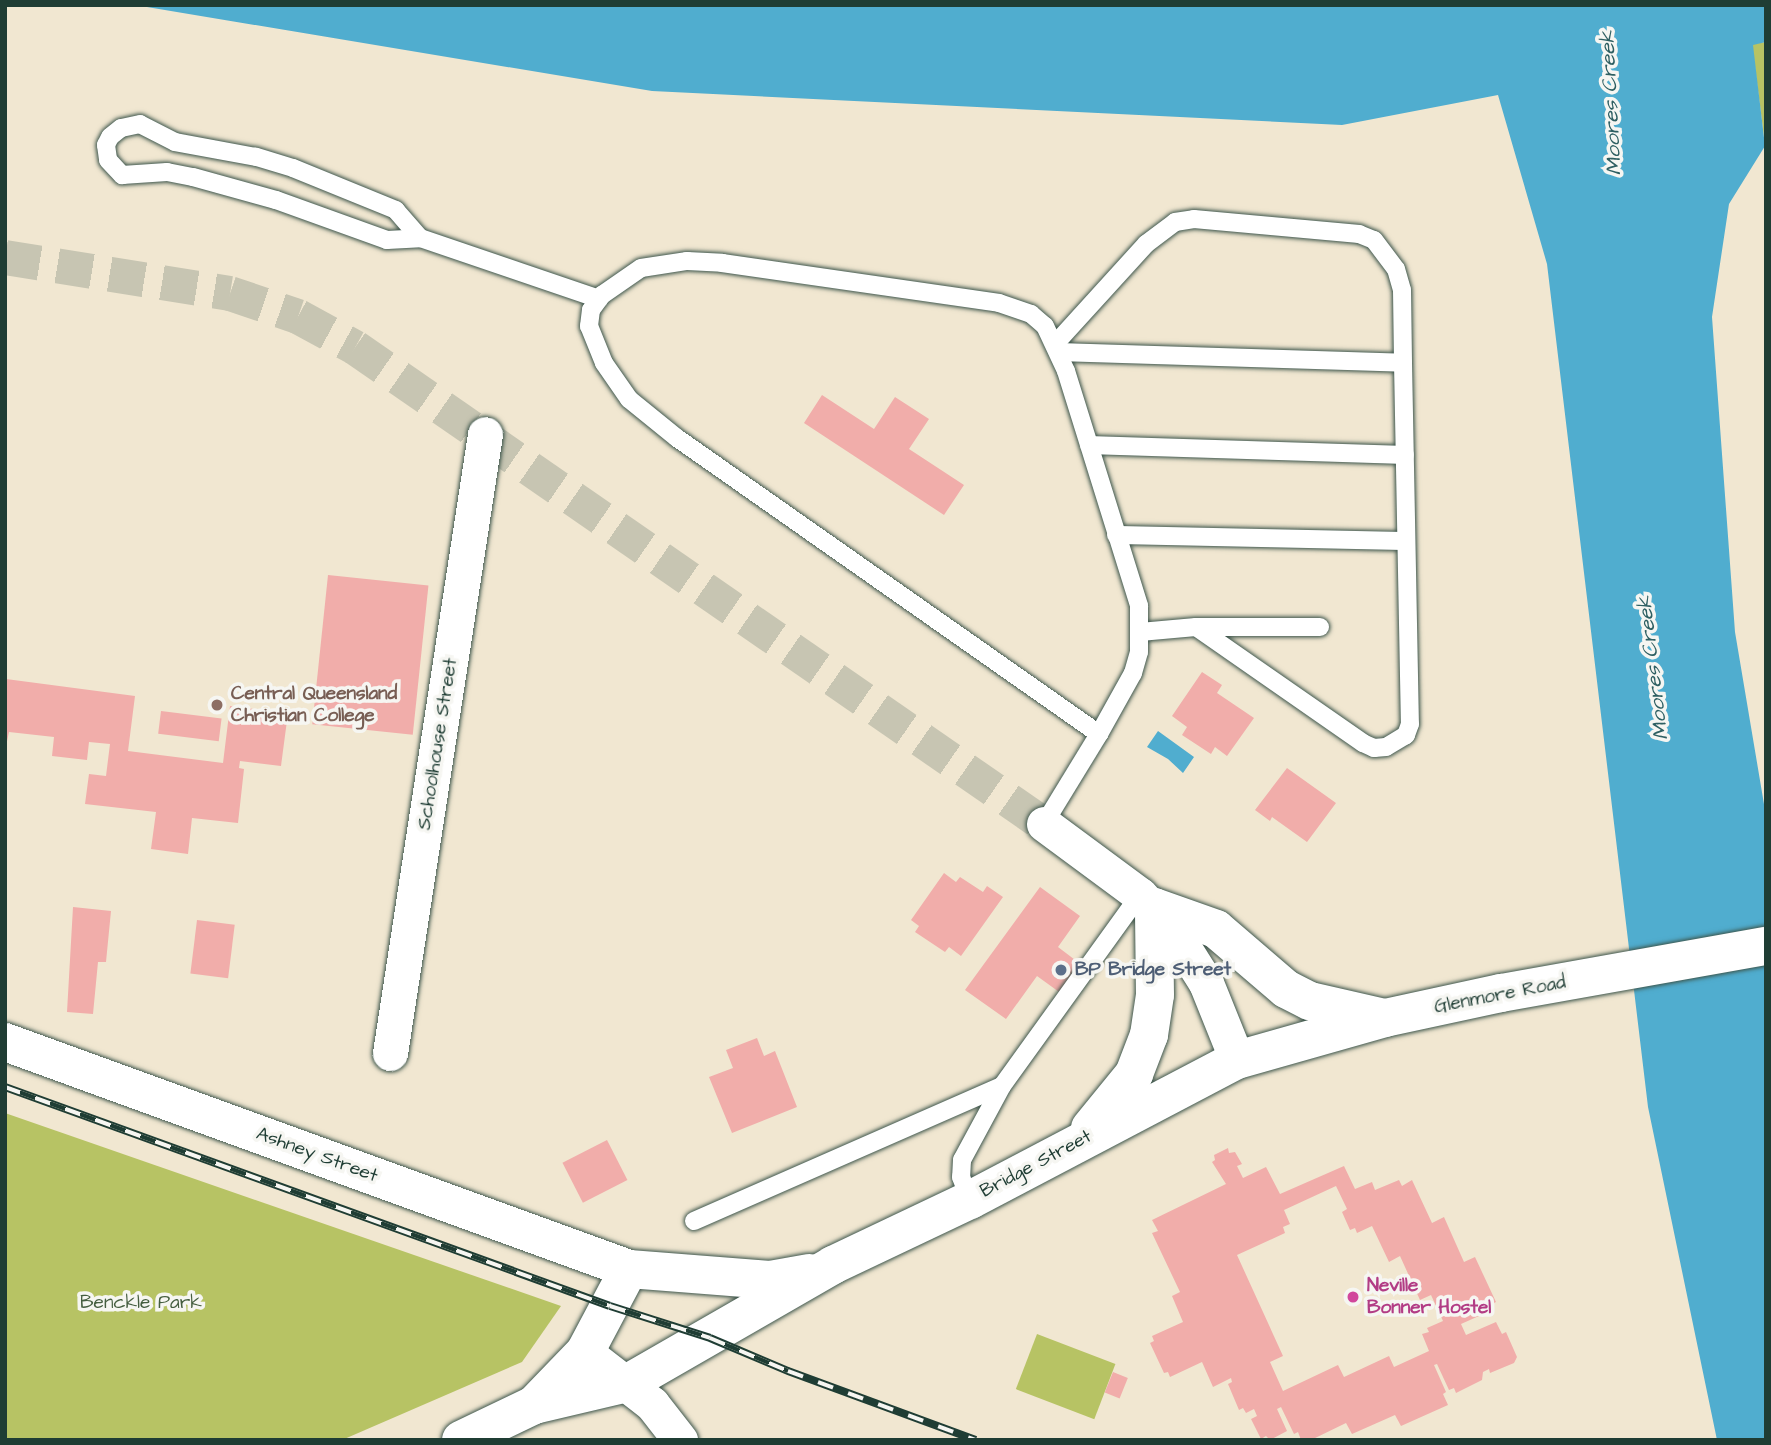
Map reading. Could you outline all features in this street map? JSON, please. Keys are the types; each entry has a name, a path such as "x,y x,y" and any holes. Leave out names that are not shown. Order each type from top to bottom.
{"street":[{"name":"Schoolhouse Street","path":"390,1054 485,434"},
{"path":"1044,824 1147,901 1190,954 1206,983 1237,1060"},
{"path":"1147,901 1216,929 1286,989 1310,1001 1385,1018"},
{"path":"1082,1139 1134,1074 1149,1035 1154,995 1147,901"},
{"name":"Glenmore Road","path":"1237,1060 1385,1018 1501,993 1766,946"},
{"name":"Ashney Street","path":"5,1042 629,1269"},
{"name":"Bridge Street","path":"461,1440 534,1405 628,1383 833,1265 970,1200 1237,1060"},
{"name":"Bridge Street","path":"534,1405 584,1352 629,1269 770,1280 798,1276 833,1265"},
{"path":"584,1352 628,1383 652,1404 680,1440"}],"lane":[{"path":"420,238 396,210 293,168 256,157 175,142 139,124 121,128 110,137 106,145 108,160 122,175 167,172 193,177 276,200 387,240 420,238 599,299"},
{"path":"1057,348 1160,231 1175,222 1194,219 1359,234 1374,240 1396,269 1402,290 1404,363 1410,724 1406,735 1396,743 1374,748 1363,743 1196,627"},
{"path":"1044,824 1099,734 1133,673 1139,652 1140,632 1139,606 1057,348 1045,326 1031,314 999,303 722,263 687,261 641,268 619,281 599,299 591,310 589,326 595,345 614,382 629,399 677,438 1099,734"},
{"path":"1057,348 1404,363"},
{"path":"1089,445 1405,456"},
{"path":"1116,535 1406,541"},
{"path":"1140,632 1196,627 1320,627"},
{"path":"970,1200 961,1177 962,1160 1002,1086 1147,901"},
{"path":"694,1221 1002,1086"}],"green space":[{"path":"1766,42 1766,152 1752,44"},
{"name":"Benckle Park","path":"5,1113 561,1306 522,1362 342,1440 5,1440"},
{"path":"1037,1334 1115,1364 1094,1419 1016,1389"}],"water":[{"name":"Moores Creek","path":"135,5 1766,5 1766,42 1753,45 1765,146 1729,204 1712,317 1735,632 1766,816 1766,1440 1717,1440 1648,1107 1547,264 1498,95 1342,125 652,91"},
{"path":"1158,731 1194,757 1183,773 1168,759 1147,747"}],"building":[{"path":"822,395 874,429 895,397 929,419 909,449 964,485 944,515 804,423"},
{"path":"328,575 428,586 413,735 312,724"},
{"path":"1202,672 1222,685 1217,693 1254,718 1227,756 1215,747 1211,754 1182,735 1187,727 1172,716"},
{"path":"6,679 135,696 128,751 223,763 230,706 288,713 281,766 240,761 239,768 244,769 238,823 192,818 188,854 151,849 156,812 85,804 89,774 106,776 110,744 89,742 87,760 52,756 54,737 9,732 5,751"},
{"path":"161,711 222,718 219,741 158,734"},
{"path":"1287,768 1336,803 1307,842 1272,817 1270,821 1255,810"},
{"path":"944,873 956,882 960,877 983,892 987,886 1003,897 961,956 949,947 945,952 915,932 919,926 911,920"},
{"path":"1040,887 1080,916 1058,947 1087,969 1066,997 1037,976 1006,1019 965,990"},
{"path":"73,907 111,911 106,962 98,962 93,1014 67,1012"},
{"path":"197,920 235,925 228,978 190,974"},
{"path":"757,1038 764,1056 775,1051 797,1107 732,1133 709,1077 733,1068 726,1050"},
{"path":"607,1140 627,1180 583,1203 562,1163"},
{"path":"1228,1148 1229,1153 1235,1152 1242,1164 1237,1166 1243,1178 1266,1167 1280,1194 1344,1166 1355,1189 1372,1182 1375,1190 1399,1180 1402,1186 1412,1180 1432,1223 1444,1217 1464,1262 1475,1257 1496,1302 1486,1307 1488,1312 1461,1324 1466,1335 1496,1322 1502,1334 1506,1332 1517,1357 1514,1363 1490,1373 1489,1369 1483,1372 1482,1380 1456,1393 1454,1388 1449,1390 1437,1364 1434,1365 1446,1392 1443,1394 1448,1405 1401,1426 1395,1415 1352,1434 1346,1423 1311,1440 1301,1440 1298,1432 1294,1434 1281,1407 1277,1409 1287,1431 1270,1440 1266,1436 1261,1439 1251,1419 1257,1416 1254,1409 1246,1413 1243,1408 1239,1410 1228,1384 1232,1382 1231,1378 1213,1387 1202,1362 1170,1377 1168,1372 1164,1373 1150,1343 1154,1341 1152,1336 1183,1322 1172,1296 1180,1292 1152,1233 1158,1231 1152,1220 1226,1184 1212,1162 1215,1160 1214,1155","holes":["1336,1186 1347,1209 1342,1212 1350,1230 1355,1228 1357,1233 1372,1226 1389,1262 1400,1256 1420,1300 1431,1295 1443,1321 1427,1328 1429,1332 1422,1334 1429,1351 1394,1367 1389,1356 1344,1377 1338,1365 1283,1391 1270,1362 1283,1356 1237,1255 1285,1233 1283,1227 1290,1224 1284,1210"]},
{"path":"1113,1372 1128,1378 1120,1398 1105,1392"}],"tunnel":[{"path":"5,257 230,293 298,316 355,347 1044,824"}],"railway":[{"path":"5,1087 610,1306 710,1338 788,1371 976,1440"}],"place":[{"name":"Central Queensland Christian College","path":"217,705"},
{"name":"BP Bridge Street","path":"1061,970"},
{"name":"Neville Bonner Hostel","path":"1353,1297"}]}
